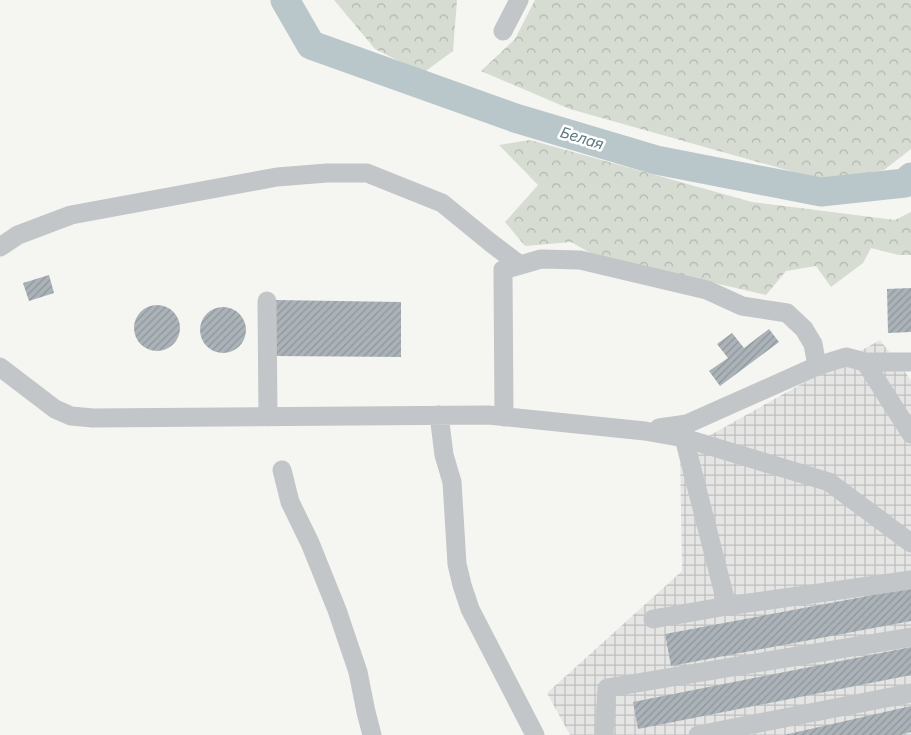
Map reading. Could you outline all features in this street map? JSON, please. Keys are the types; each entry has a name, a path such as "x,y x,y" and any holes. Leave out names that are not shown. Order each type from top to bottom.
{"street":[{"path":"503,32 519,0"},
{"path":"0,247 18,235 71,215 277,177 327,173 367,173 442,203 520,265"},
{"path":"504,417 503,270 541,259 580,260 706,290 742,306 787,313 804,329 814,344 817,366"},
{"path":"267,301 268,417"},
{"path":"645,431 687,424 817,366 846,357 865,362 911,362"},
{"path":"865,362 911,434"},
{"path":"0,367 55,409 71,416 92,418 488,415 645,431 684,438 829,482 911,544"},
{"path":"439,415 444,455 452,482 457,564 462,584 470,609 535,735"},
{"path":"684,438 727,606"},
{"path":"282,470 290,502 310,543 337,610 355,663 372,735"},
{"path":"652,619 727,606 911,580"},
{"path":"604,735 607,688 911,637"},
{"path":"698,735 911,693"}],"shaded area":[{"path":"880,340 911,380 911,735 570,735 547,693 682,571 680,452"}],"green space":[{"path":"334,0 457,0 453,51 423,73 375,49"},
{"path":"535,0 911,0 911,149 884,170 822,180 570,109 481,71 515,39"},
{"path":"530,140 752,202 895,220 911,212 911,255 899,255 871,248 863,263 831,287 816,266 786,271 766,295 594,255 571,242 525,246 505,222 538,185 499,145"}],"building":[{"path":"49,275 54,293 29,301 23,283"},
{"path":"911,288 911,332 888,333 887,289"},
{"path":"275,300 401,302 401,357 274,356"},
{"path":"153,305 161,305 170,309 176,315 180,328 176,341 170,347 161,351 153,351 144,347 138,341 134,332 134,324 138,315 144,309"},
{"path":"219,307 227,307 236,311 242,317 246,330 242,343 236,349 227,353 219,353 210,349 204,343 200,334 200,326 204,317 210,311"},
{"path":"769,329 779,342 720,386 709,371 728,358 717,344 732,333 744,348"},
{"path":"911,588 911,621 671,666 665,634"},
{"path":"911,647 911,675 638,729 633,702"},
{"path":"911,706 911,732 900,735 784,735"}],"waterway":[{"name":"Белая","path":"285,0 311,45 515,118 656,160 821,192 905,183 911,177"}]}
